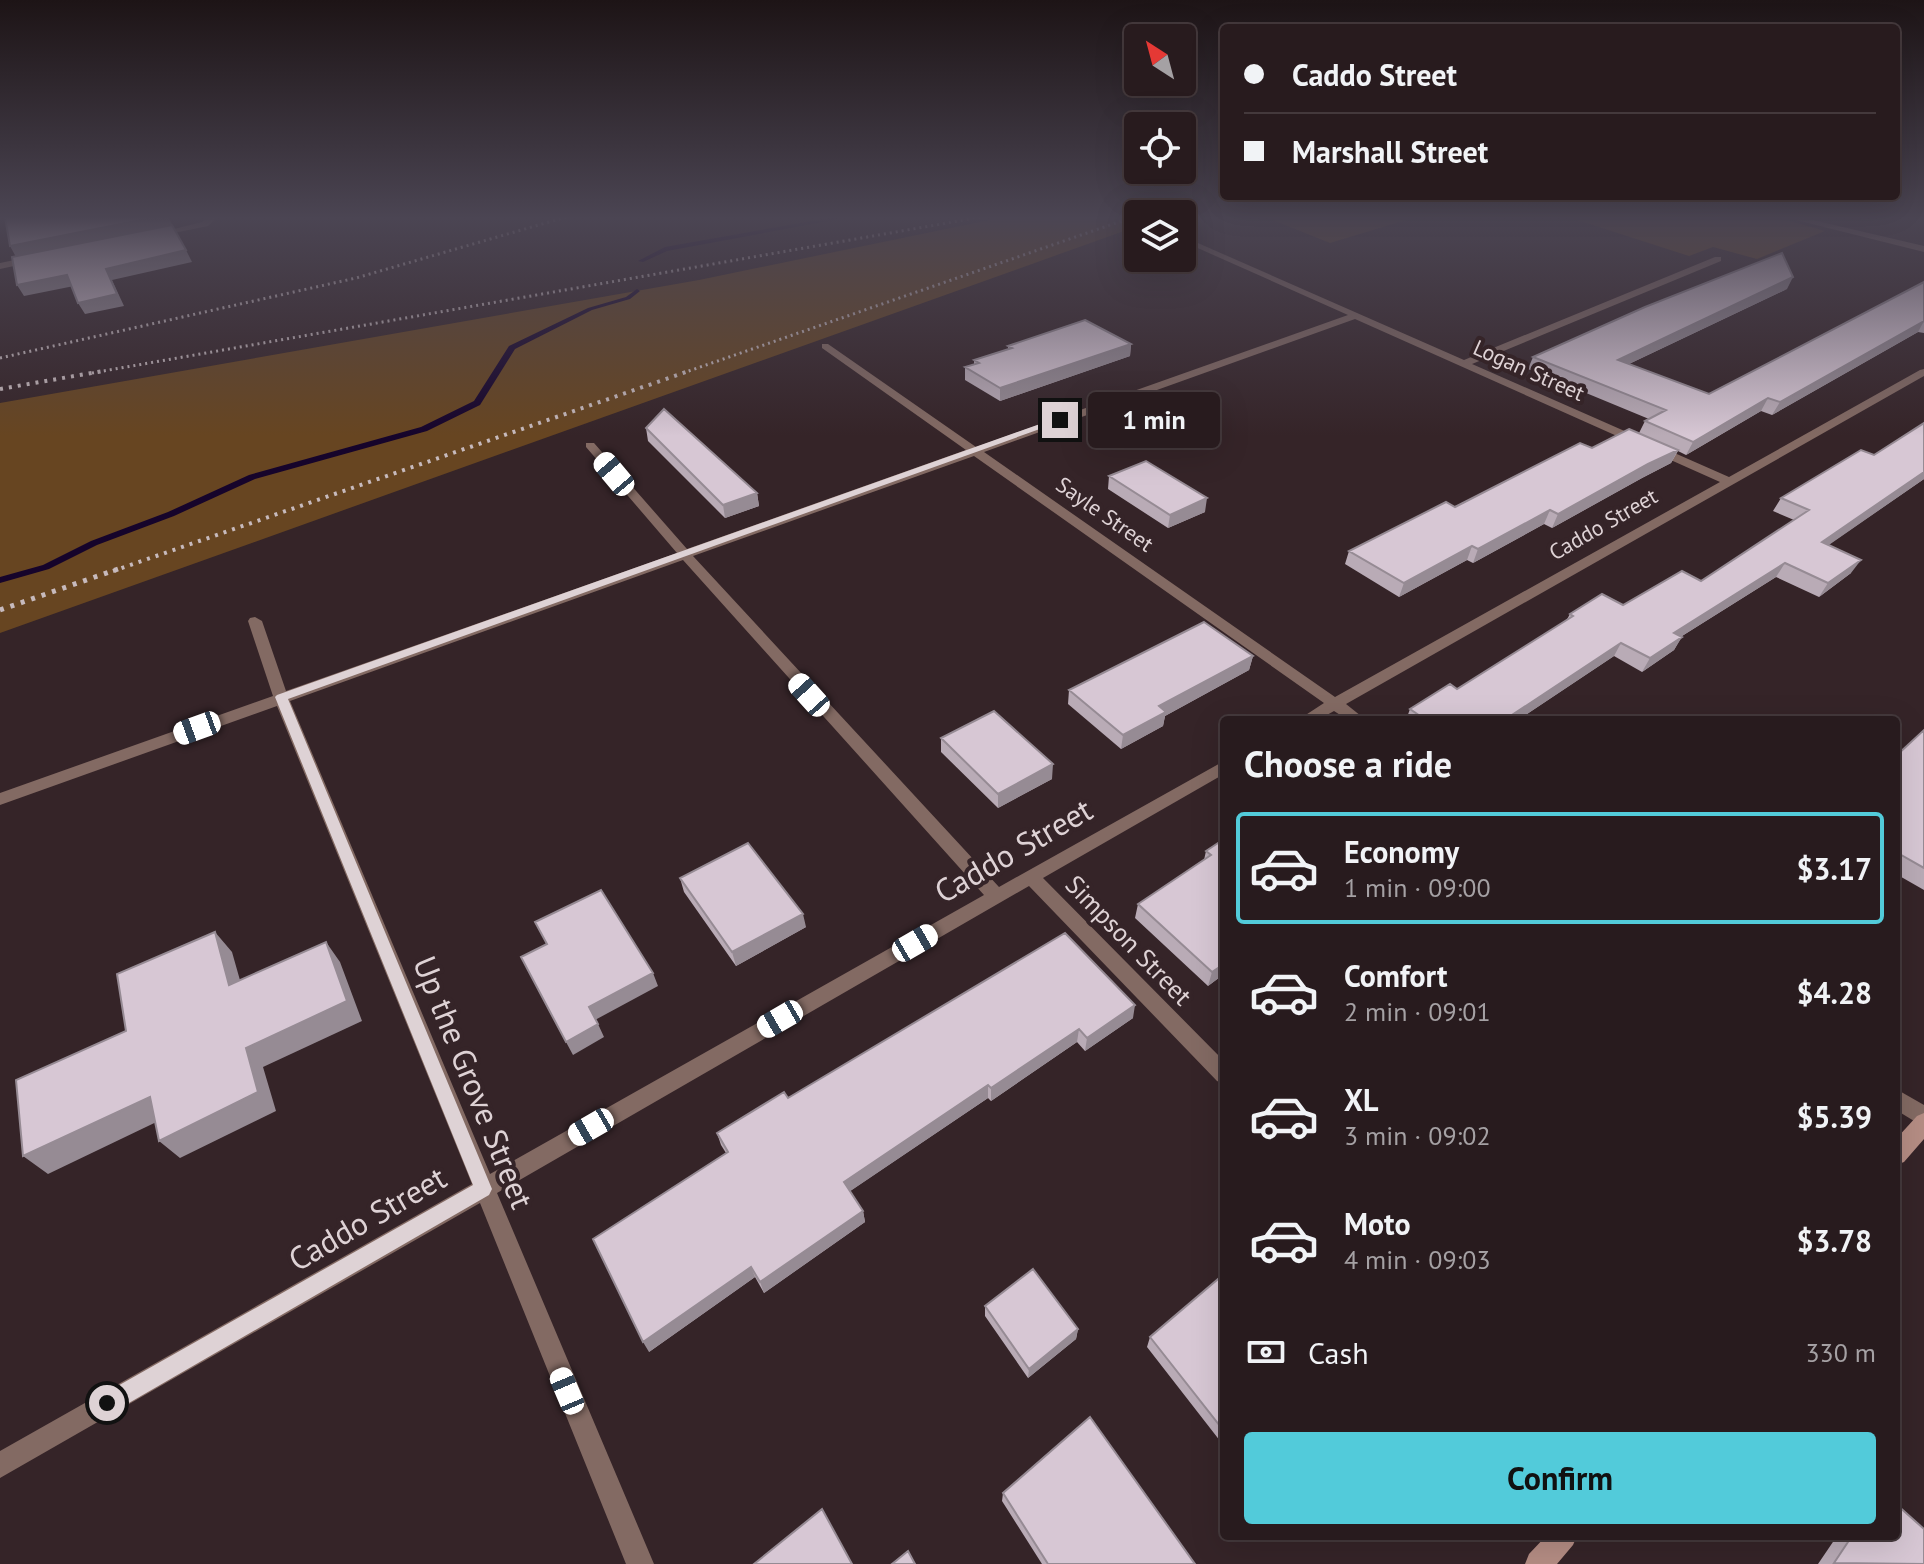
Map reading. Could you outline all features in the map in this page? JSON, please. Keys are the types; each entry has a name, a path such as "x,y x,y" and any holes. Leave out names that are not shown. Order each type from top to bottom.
{"street":[{"name":"Logan Street","path":"1297,290 1728,481"},
{"path":"1465,363 1643,290"},
{"path":"0,799 1354,316"},
{"name":"Sayle Street","path":"825,346 1353,716"},
{"name":"Caddo Street","path":"1313,716 1924,372"},
{"path":"590,445 682,554 996,896"},
{"name":"Up the Grove Street","path":"255,621 281,697 640,1564"},
{"name":"Caddo Street","path":"0,1465 1220,769"},
{"name":"Simpson Street","path":"1031,877 1220,1071"},
{"path":"1900,1101 1924,1117"},
{"path":"1900,1150 1924,1123"},
{"path":"1539,1564 1560,1540"}],"shaded area":[{"path":"642,290 959,290 0,633 0,403"}],"building":[{"path":"73,290 115,290 117,294 78,303"},
{"path":"1688,290 1766,290 1618,360 1709,394 1909,290 1924,290 1924,321 1780,402 1768,398 1693,442 1645,421 1666,410 1533,357"},
{"path":"1085,320 1131,344 1000,388 965,367 979,363 974,360 1012,348 1008,346"},
{"path":"664,409 757,493 723,505 646,428"},
{"path":"1924,423 1924,472 1822,542 1861,560 1828,583 1785,563 1674,633 1682,637 1650,658 1621,643 1511,716 1420,716 1410,709 1450,684 1457,689 1573,616 1570,614 1602,594 1623,605 1682,571 1701,581 1809,510 1781,498 1861,450 1874,455"},
{"path":"1629,429 1678,450 1558,514 1550,510 1478,549 1472,546 1404,583 1349,551 1446,502 1455,507 1580,443 1592,448"},
{"path":"1146,461 1207,498 1170,515 1109,476"},
{"path":"1204,622 1253,656 1159,706 1166,712 1123,735 1069,690"},
{"path":"994,711 1053,764 998,794 941,738"},
{"path":"1924,730 1924,868 1900,854 1900,752"},
{"path":"1220,842 1220,967 1212,972 1138,904 1211,855 1206,851"},
{"path":"748,843 803,914 732,952 680,878"},
{"path":"601,890 653,973 589,1007 598,1024 566,1042 521,957 547,944 535,922"},
{"path":"215,932 229,985 326,942 347,1001 246,1048 258,1092 159,1141 150,1097 23,1156 16,1080 126,1031 117,974"},
{"path":"1065,933 1135,1005 1087,1038 1079,1029 991,1088 988,1085 844,1182 863,1211 760,1282 751,1267 643,1342 593,1239 728,1152 717,1133 784,1092 788,1098"},
{"path":"1033,1269 1078,1329 1029,1369 985,1306"},
{"path":"1220,1277 1220,1426 1150,1337"},
{"path":"1090,1417 1195,1564 1048,1564 1003,1493"},
{"path":"1900,1508 1924,1529 1924,1564 1834,1563 1849,1540 1900,1540"},
{"path":"822,1509 852,1564 754,1564"},
{"path":"908,1551 915,1564 892,1564"}],"waterway":[{"path":"0,580 46,567 94,543 171,514 252,477 424,429 477,403 512,348 590,309 628,298 637,291"}],"railway":[{"path":"0,358 303,290"},
{"path":"92,373 565,290"},
{"path":"683,373 922,290"},
{"path":"0,389 103,371"},
{"path":"113,571 689,371"},
{"path":"0,610 118,569"}],"route":[{"path":"107,1403 483,1189 281,697 1060,420"}]}
